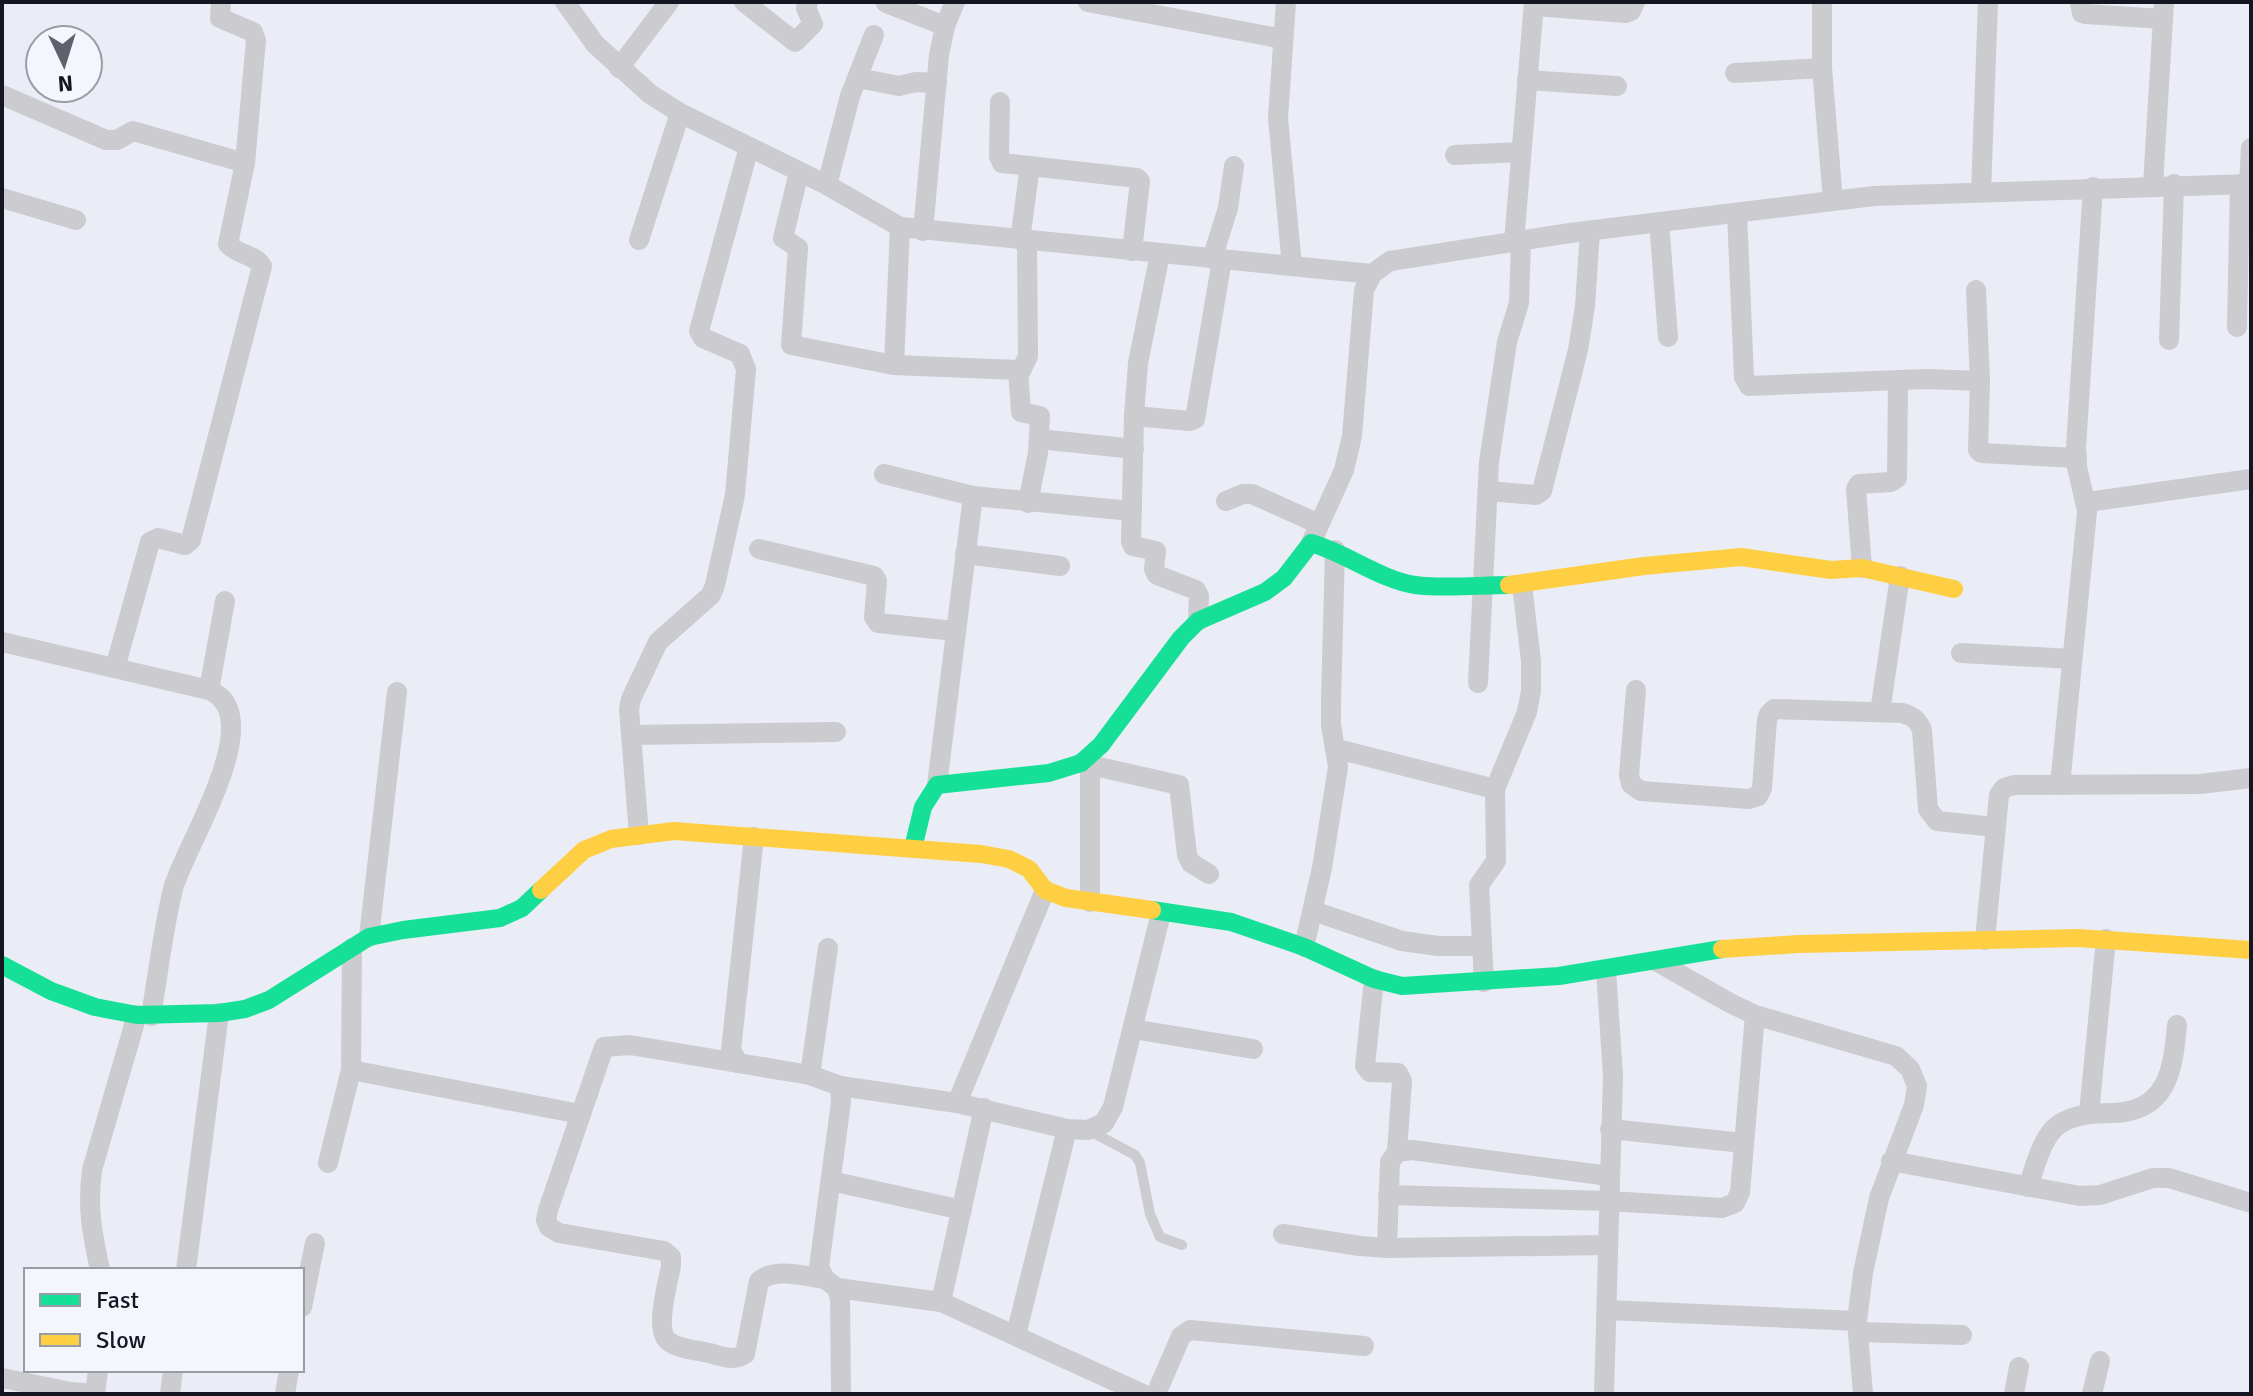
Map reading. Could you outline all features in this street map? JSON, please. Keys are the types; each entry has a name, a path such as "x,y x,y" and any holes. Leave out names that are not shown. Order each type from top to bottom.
{"street":[{"path":"115,668 150,542 158,538 185,545 191,540 262,266 260,261 232,249 228,238 245,163 256,36 222,20 219,14 221,2"},
{"path":"619,68 669,2"},
{"path":"744,2 795,42 813,24 806,6 808,2"},
{"path":"923,231 937,83 945,26 955,2"},
{"path":"1088,2 1283,39"},
{"path":"1286,2 1279,144 1292,266"},
{"path":"1478,683 1489,462 1507,342 1519,303 1521,152 1532,3 1626,13 1631,11 1635,2"},
{"path":"1822,2 1822,68 1833,201"},
{"path":"1981,192 1988,2"},
{"path":"2080,2 2082,13 2086,14 2164,10 2164,184 2169,340"},
{"path":"886,3 945,26"},
{"path":"577,8 595,44 650,94 680,113 827,185 900,227 1372,274"},
{"path":"827,185 840,131 874,35"},
{"path":"1735,73 1822,68"},
{"path":"858,78 899,86 916,82 937,83"},
{"path":"1527,80 1617,86"},
{"path":"2,95 106,140 117,140 133,131 245,163"},
{"path":"1000,102 1000,161 1137,178 1141,186 1132,251"},
{"path":"639,240 680,113"},
{"path":"639,835 629,709 631,699 658,642 711,595 735,495 746,369 740,354 703,338 699,331 749,147"},
{"path":"2237,327 2251,148"},
{"path":"1455,155 1521,152"},
{"path":"1028,503 1040,416 1023,413 1020,409 1020,373 1028,356 1024,241 1030,166"},
{"path":"1134,416 1195,419 1217,259 1234,166"},
{"path":"799,172 783,238 798,248 791,345 894,365 1016,369 1020,373"},
{"path":"1090,902 1086,764 1181,638 1198,621 1265,592 1284,578 1315,534 1344,470 1352,436 1364,290 1372,274 1390,261 1590,231 1874,196 2164,184 2247,184"},
{"path":"2060,785 2086,506 2077,458 2093,187"},
{"path":"2,198 76,220"},
{"path":"1737,213 1744,377 1749,386 1898,380 1980,381"},
{"path":"1659,222 1668,337"},
{"path":"894,365 900,227"},
{"path":"1488,491 1536,495 1542,491 1578,350 1585,306 1590,231"},
{"path":"1160,254 1138,363 1131,544 1156,551 1154,569 1157,575 1196,590 1199,596 1198,621"},
{"path":"1976,290 1980,381 1976,444 1981,453 2077,458"},
{"path":"1862,568 1856,489 1859,484 1891,482 1897,478 1898,380"},
{"path":"1039,439 1134,449"},
{"path":"884,474 973,496 1132,511"},
{"path":"2086,506 2091,500 2251,479"},
{"path":"1226,501 1252,494 1335,550 1392,578 1415,585 1522,585 1644,566 1741,557 1831,570 1862,568 1954,589"},
{"path":"913,848 921,807 937,785 973,496"},
{"path":"759,549 874,576 877,581 874,617 878,623 955,631"},
{"path":"1304,947 1338,767 1331,725 1335,550"},
{"path":"965,554 1060,566"},
{"path":"1880,712 1900,576"},
{"path":"1484,982 1479,885 1496,861 1495,789 1527,712 1531,691 1531,661 1522,585"},
{"path":"209,690 225,601"},
{"path":"2,642 209,690 226,701 230,725 221,780 174,887 144,1015 92,1170 89,1217 100,1268"},
{"path":"1961,653 2072,659"},
{"path":"1636,690 1629,775 1631,784 1641,791 1749,799 1758,796 1762,788 1767,720 1774,709 1902,713 1911,715 1922,730 1931,816 1937,821 1995,827"},
{"path":"328,1163 351,1070 360,942 397,692"},
{"path":"632,735 836,732"},
{"path":"1337,749 1495,789"},
{"path":"937,785 1049,773 1086,764 1179,785 1187,855 1191,863 1209,874"},
{"path":"1985,940 1999,795 2004,788 2014,785 2200,784 2251,778"},
{"path":"2,965 51,991 95,1007 144,1015 219,1013 245,1009 269,1000 360,942 403,930 500,918 522,908 584,850 611,839 674,831 913,848 1009,859 1029,869 1045,890 1066,898 1231,922 1304,947 1374,979 1402,986 1484,982 1606,970 1708,950 1749,946 2106,939 2251,950"},
{"path":"738,1063 731,1050 732,1032 754,837"},
{"path":"957,1103 1045,890"},
{"path":"1313,911 1402,941 1438,946 1482,946"},
{"path":"1143,1394 941,1302 779,1274 766,1275 759,1281 745,1354 728,1358 675,1345 666,1339 661,1320 671,1257 664,1251 559,1233 549,1227 546,1220 604,1047 630,1045 810,1075 840,1086 984,1108 1067,1129 1088,1130 1104,1123 1113,1107 1161,913"},
{"path":"2089,1113 2106,939"},
{"path":"810,1075 828,948"},
{"path":"1656,961 1755,1015 1896,1056 1910,1069 1917,1086 1914,1105 1891,1161 1871,1232 1857,1327 1863,1394"},
{"path":"1604,1394 1613,1051 1606,970"},
{"path":"1374,979 1365,1066 1370,1072 1398,1073 1402,1081 1397,1152 1390,1162 1387,1248"},
{"path":"186,1268 219,1013"},
{"path":"1388,1195 1609,1201 1722,1208 1735,1203 1740,1192 1755,1015"},
{"path":"2028,1187 2050,1133 2066,1121 2089,1113 2135,1112 2147,1106 2165,1081 2175,1050 2177,1025"},
{"path":"1133,1029 1253,1049"},
{"path":"351,1070 580,1114"},
{"path":"840,1086 841,1102 819,1267 831,1283 841,1394"},
{"path":"941,1302 984,1108"},
{"path":"1016,1335 1067,1129"},
{"path":"1610,1129 1743,1143"},
{"path":"1397,1152 1412,1150 1609,1176"},
{"path":"1891,1161 2080,1196 2100,1195 2153,1178 2169,1178 2251,1203"},
{"path":"831,1181 962,1210"},
{"path":"1283,1234 1387,1248 1608,1245"},
{"path":"304,1297 315,1243"},
{"path":"1607,1310 1962,1335"},
{"path":"1156,1394 1181,1336 1190,1330 1364,1346"},
{"path":"2092,1394 2100,1361"},
{"path":"2014,1394 2019,1367"},
{"path":"2,1378 71,1393 96,1394 98,1372"},
{"path":"170,1394 173,1372"},
{"path":"285,1394 289,1372"}],"lane":[{"path":"1088,1130 1135,1155 1140,1163 1155,1228 1160,1237 1182,1245"}],"traffic: fast":[{"path":"913,848 923,807 937,785 1049,773 1081,763 1101,745 1181,638 1198,621 1265,592 1284,578 1311,543 1389,578 1415,585 1509,585"},
{"path":"2,965 51,991 95,1007 137,1015 219,1013 245,1009 269,1000 369,937 500,918 522,908 541,890"},
{"path":"1152,910 1231,922 1304,947 1374,979 1402,986 1559,976 1722,949"}],"traffic: slow":[{"path":"1509,585 1644,566 1741,557 1831,570 1862,568 1954,589"},
{"path":"541,890 584,850 611,839 674,831 981,854 1009,859 1029,869 1045,890 1066,898 1152,910"},
{"path":"1722,949 1799,944 2078,938 2251,950"}]}
